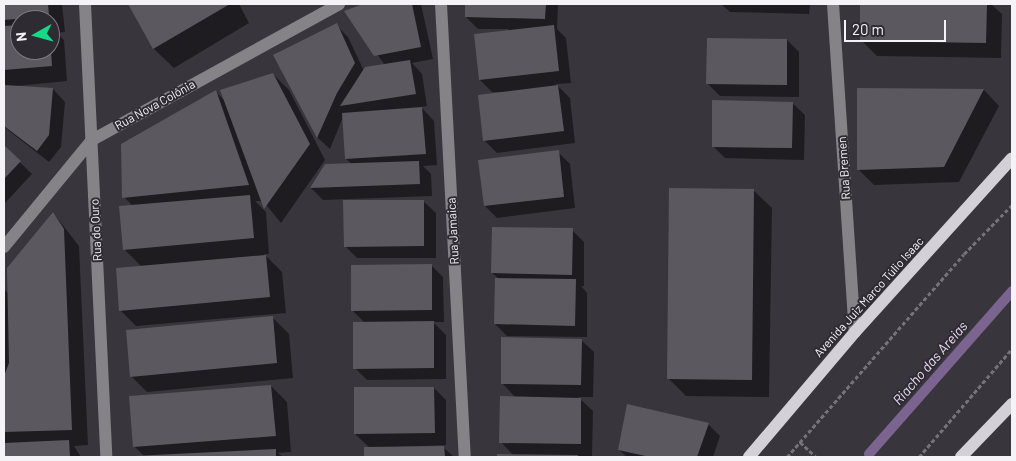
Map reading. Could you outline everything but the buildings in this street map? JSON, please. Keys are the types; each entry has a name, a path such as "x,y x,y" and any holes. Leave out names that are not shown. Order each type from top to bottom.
{"main road":[{"name":"Avenida Juiz Marco Túlio Isaac","path":"749,457 855,332 1012,158"},
{"path":"961,457 1012,404"}],"street":[{"name":"Rua do Ouro","path":"84,4 106,457"},
{"name":"Rua Nova Colônia","path":"4,247 92,140 339,4"},
{"name":"Rua Jamaica","path":"440,4 465,457"},
{"name":"Rua Bremen","path":"833,4 855,332"}],"path":[{"path":"787,457 964,254 1012,205"},
{"path":"919,457 1012,350"},
{"path":"800,442 816,457"}],"waterway":[{"name":"Riacho das Areias","path":"869,454 1012,291"}]}
